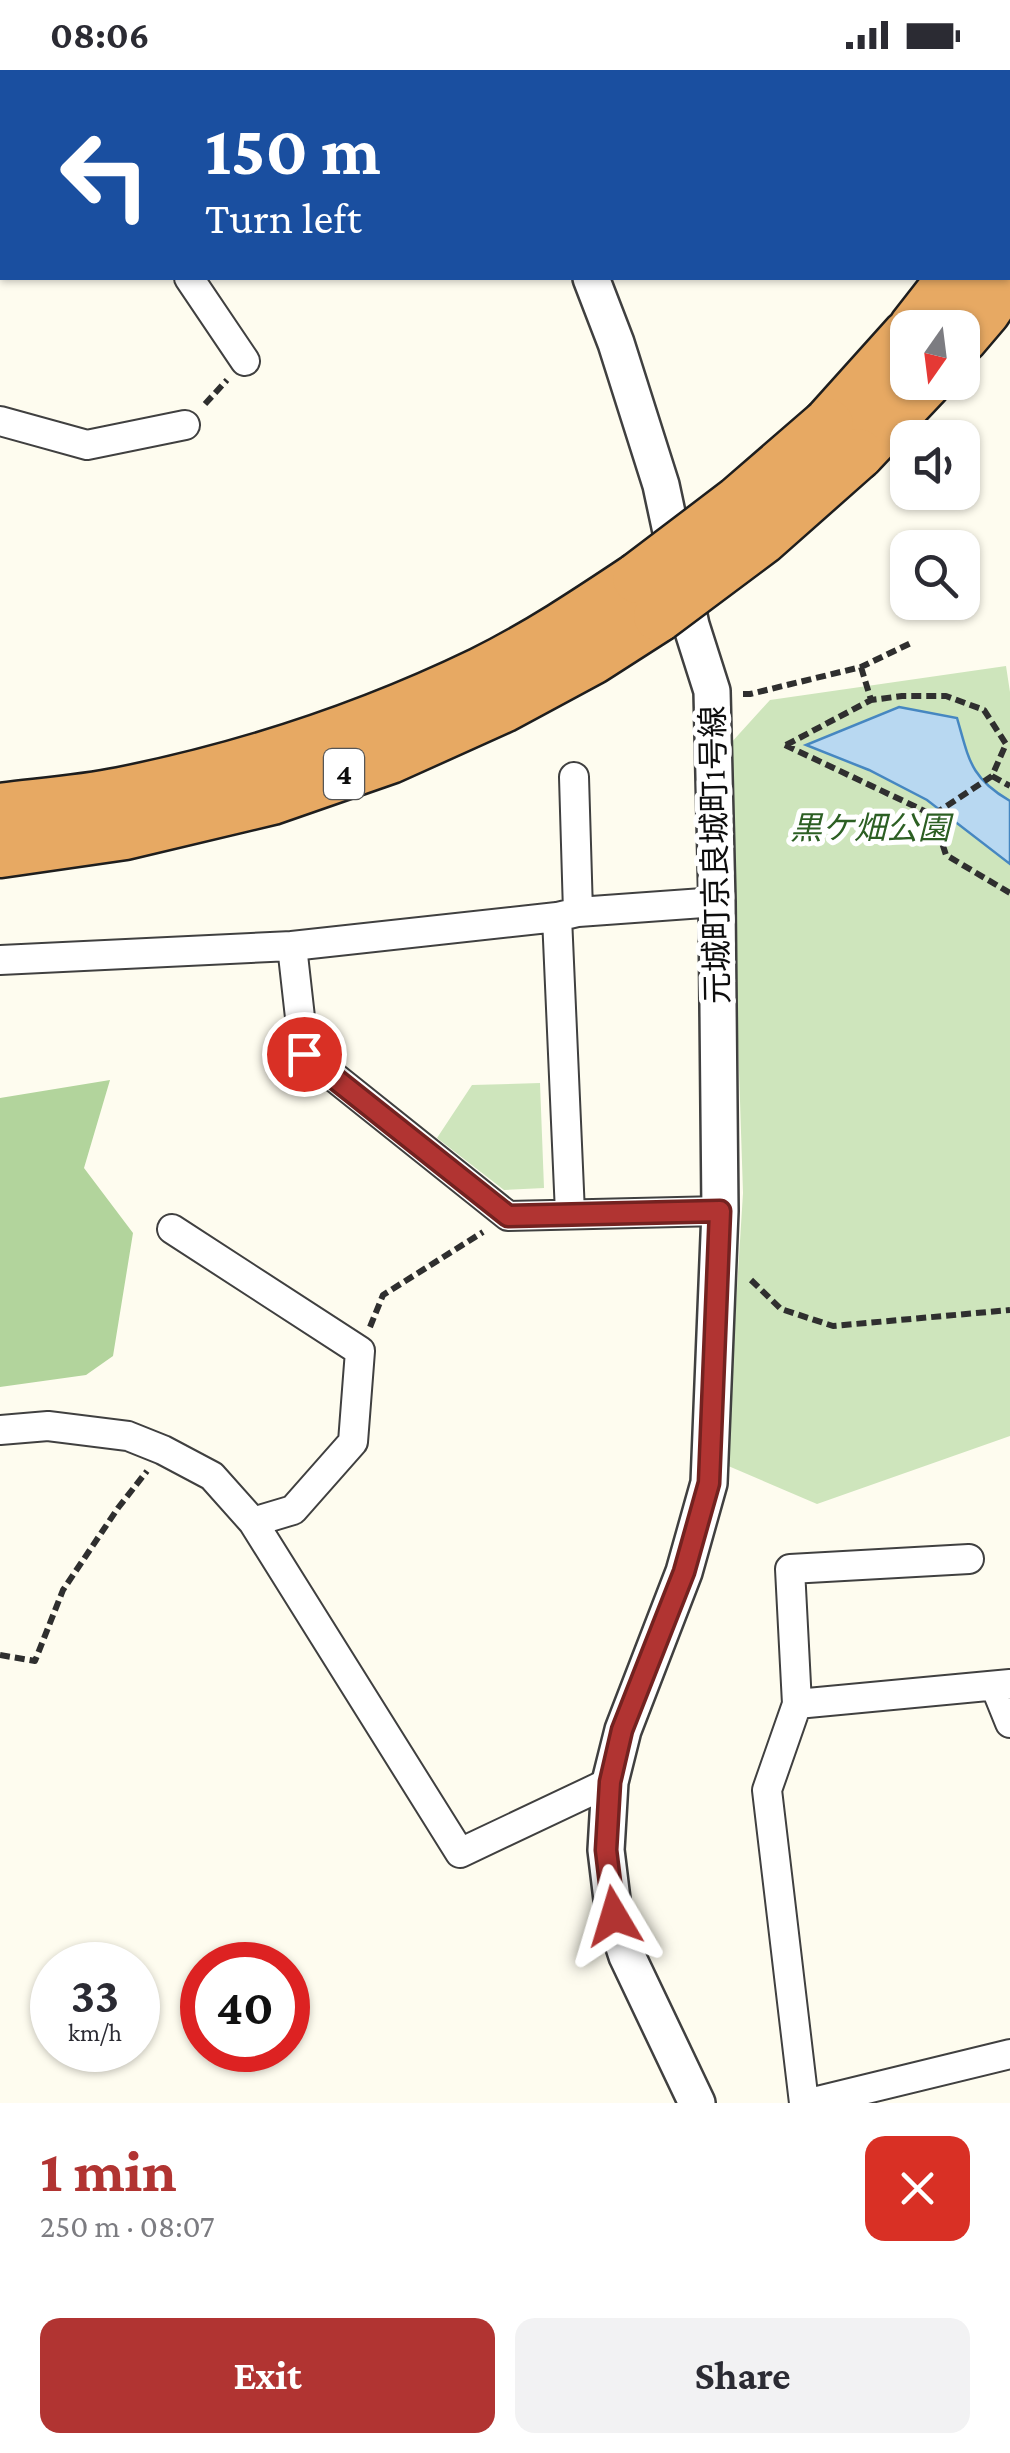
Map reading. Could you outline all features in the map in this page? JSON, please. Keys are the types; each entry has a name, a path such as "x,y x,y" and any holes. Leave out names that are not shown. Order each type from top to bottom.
{"highway":[{"path":"928,310 951,280"},
{"path":"980,317 1005,280"},
{"name":"4","path":"0,809 120,793 258,759 371,722 484,672 570,624 649,597 762,539 843,439 890,358"},
{"name":"4","path":"843,439 900,400"},
{"name":"4","path":"0,852 125,834 254,803 390,758 503,707 592,658 649,597"}],"street":[{"path":"190,280 245,361"},
{"name":"元城町京良城町1号線","path":"592,280 661,485 691,625 712,691 720,1211 709,1483 684,1572 622,1730 610,1782 606,1850 614,1916 627,1956 697,2103"},
{"path":"0,422 87,445 186,425"},
{"path":"570,1213 568,915 574,777"},
{"path":"0,960 292,946 717,902"},
{"path":"292,946 304,1054 508,1216 720,1211"},
{"path":"172,1228 360,1351 352,1442 293,1510 253,1522"},
{"path":"0,1430 48,1426 128,1436 212,1476 253,1522 460,1853 610,1782"},
{"path":"969,1559 790,1569 797,1704 767,1790 807,2103 1010,2054"},
{"path":"797,1704 1002,1685 1010,1723"}],"path":[{"path":"186,425 245,361"},
{"path":"750,694 861,667 913,642"},
{"path":"861,667 871,700"},
{"path":"933,814 992,776 1006,744 984,710 946,696 871,700 785,745 933,814 946,855 1010,893"},
{"path":"992,776 1010,786"},
{"path":"360,1351 383,1295 508,1216"},
{"path":"745,1274 781,1309 833,1326 1010,1310"},
{"path":"0,1655 35,1661 63,1590 163,1450"}],"green space":[{"name":"黒ケ畑公園","path":"1006,666 1010,692 1010,1436 817,1504 726,1465 743,1193 730,744 770,700"},
{"path":"110,1080 84,1168 133,1233 113,1356 86,1375 0,1387 0,1098"},
{"path":"540,1083 544,1188 504,1190 437,1138 472,1085"}],"water":[{"path":"899,707 957,718 973,766 987,784 1010,801 1010,864 927,800 869,770 806,745"}],"route":[{"path":"304,1054 508,1216 720,1211 709,1483 684,1572 622,1730 610,1782 606,1850 614,1916"}]}
